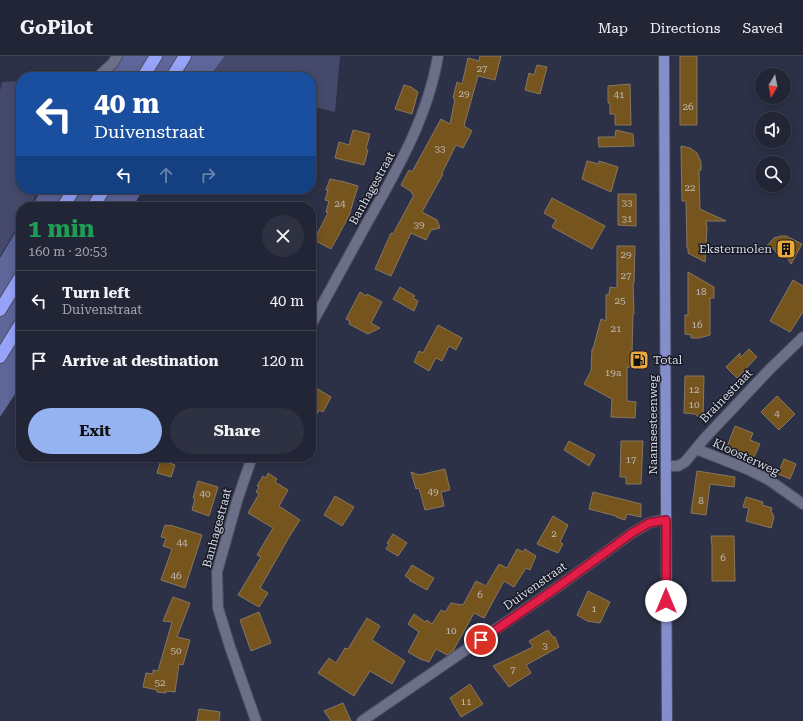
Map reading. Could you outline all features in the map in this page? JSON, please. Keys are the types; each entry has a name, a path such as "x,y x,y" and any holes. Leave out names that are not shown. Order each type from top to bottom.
{"highway":[{"path":"146,72 156,56"},
{"path":"175,72 185,56"},
{"path":"0,310 16,284"},
{"path":"0,357 16,331"}],"main road":[{"name":"Naamsesteenweg","path":"664,56 667,721"}],"street":[{"path":"103,72 113,63 117,56"},
{"name":"Banhagestraat","path":"316,316 401,163 424,111 435,78 438,56"},
{"name":"Brainestraat","path":"666,466 678,466 688,459 704,438 803,337"},
{"name":"Kloosterweg","path":"696,449 747,469 769,480 803,504"},
{"name":"Banhagestraat","path":"250,462 237,501 217,572 218,608 256,721"},
{"name":"Duivenstraat","path":"362,721 559,586 632,533 649,523 666,520"}],"shaded area":[{"path":"122,56 225,56 213,72 112,72"},
{"path":"225,56 340,56 335,112 316,107 316,72 213,72"},
{"path":"16,81 16,194 37,194 32,202 16,202 16,229 0,256 0,91 2,82"},
{"path":"39,194 140,194 136,202 34,202"},
{"path":"16,231 16,393 0,417 0,258"}],"building":[{"path":"480,56 501,56 495,80 478,76 464,126 472,131 463,148 456,145 442,173 443,174 422,212 437,220 440,228 431,230 426,240 411,233 391,276 375,269 391,233 393,234 414,195 401,185 409,170 412,172 441,119 450,124 455,99 453,98 457,82 462,84 468,58 479,61"},
{"path":"680,56 697,56 697,125 680,125"},
{"path":"537,65 547,67 540,94 525,90 529,73 534,75"},
{"path":"630,84 631,125 615,125 615,114 610,114 610,103 608,103 608,86"},
{"path":"404,85 411,87 418,92 412,114 395,109"},
{"path":"353,130 370,134 364,165 335,158 339,142 349,145"},
{"path":"616,130 633,134 634,146 599,147 598,137 615,137"},
{"path":"681,146 690,148 697,153 701,162 701,170 699,170 700,209 726,221 706,221 705,262 688,253 686,201 682,201"},
{"path":"587,161 599,164 599,161 618,167 611,192 582,179"},
{"path":"330,179 358,186 349,216 331,249 316,241 316,236 328,213 326,212 329,201 325,200 328,190 326,190"},
{"path":"618,194 636,194 636,226 618,225"},
{"path":"552,198 605,226 592,249 552,227 556,220 544,213"},
{"name":"Ekstermolen","path":"786,236 802,244 791,264 787,257 779,256 773,248 766,247 774,238"},
{"path":"617,246 635,246 632,353 645,353 645,367 627,367 627,401 636,402 635,418 611,417 612,399 584,384 591,371 592,349 601,319 606,321 606,295 609,294 610,287 617,288"},
{"path":"688,272 714,287 714,298 710,298 710,335 699,338 691,338 691,335 685,334 685,315 688,315"},
{"path":"793,280 803,286 803,312 790,332 770,321"},
{"path":"400,287 415,296 413,298 418,301 414,311 393,299"},
{"path":"360,292 382,302 371,323 380,328 368,334 349,324 350,321 346,319"},
{"path":"438,325 462,338 456,350 449,346 442,361 436,358 429,371 414,362 419,351 423,353"},
{"path":"749,349 757,357 737,378 726,367 740,353 740,358"},
{"path":"685,376 704,376 703,421 695,414 684,413"},
{"path":"316,388 331,397 323,412 319,410 316,415"},
{"path":"777,396 795,414 779,430 761,412"},
{"path":"735,426 753,433 750,440 760,444 753,459 750,457 748,461 725,452"},
{"path":"569,441 595,455 589,466 564,450"},
{"path":"621,441 643,441 641,484 626,484 626,477 620,477"},
{"path":"784,459 796,464 790,479 778,474"},
{"path":"160,462 167,462 175,465 171,477 157,473"},
{"path":"445,469 450,490 441,492 444,506 425,510 419,488 416,489 411,472 419,475"},
{"path":"697,471 735,477 734,487 710,484 706,515 691,513"},
{"path":"268,473 277,479 275,482 288,490 279,506 300,520 260,588 268,593 259,607 238,595 261,557 257,555 273,528 248,513 259,494 256,492 259,487 257,486 263,476 266,478"},
{"path":"198,481 218,487 209,516 192,510 195,499 193,498"},
{"path":"593,492 641,504 641,517 627,514 625,520 589,509"},
{"path":"335,496 354,507 342,526 324,515"},
{"path":"746,497 763,502 762,505 772,508 771,511 774,517 771,528 746,521 749,508 743,507"},
{"path":"553,516 568,525 560,542 563,544 558,553 537,544"},
{"path":"165,525 170,525 202,535 185,588 161,580 172,549 163,546 166,538 161,537"},
{"path":"393,534 407,543 398,556 386,549 389,544 387,543"},
{"path":"711,536 734,536 735,581 712,581"},
{"path":"517,549 523,552 525,549 536,556 530,570 526,568 514,587 504,581 484,618 474,613 453,651 447,655 436,649 429,662 408,652 419,632 408,624 414,614 425,622 427,620 432,624 441,610 445,612 451,603 463,605 476,581 486,586 499,564 507,568"},
{"path":"412,565 434,578 427,590 409,580 410,579 405,576"},
{"path":"588,591 610,602 600,623 587,621 577,615"},
{"path":"173,597 190,603 177,637 190,640 183,665 179,664 175,692 157,692 157,690 143,687 146,673 153,674 153,670 158,671 172,622 163,621"},
{"path":"259,612 271,643 251,651 240,620"},
{"path":"367,618 380,626 372,640 405,661 392,684 370,671 354,696 318,673 329,658 336,663 345,648 348,649"},
{"path":"548,630 553,637 555,637 559,647 526,665 531,673 509,687 493,666 533,647 529,641"},
{"path":"470,684 483,704 461,717 450,698"},
{"path":"343,703 351,721 331,721 324,711"},
{"path":"199,709 220,712 219,721 197,721"}],"place":[{"name":"Ekstermolen","path":"786,249"},
{"name":"Total","path":"639,360"}],"route":[{"path":"481,640 644,525 666,520 666,601"}]}
